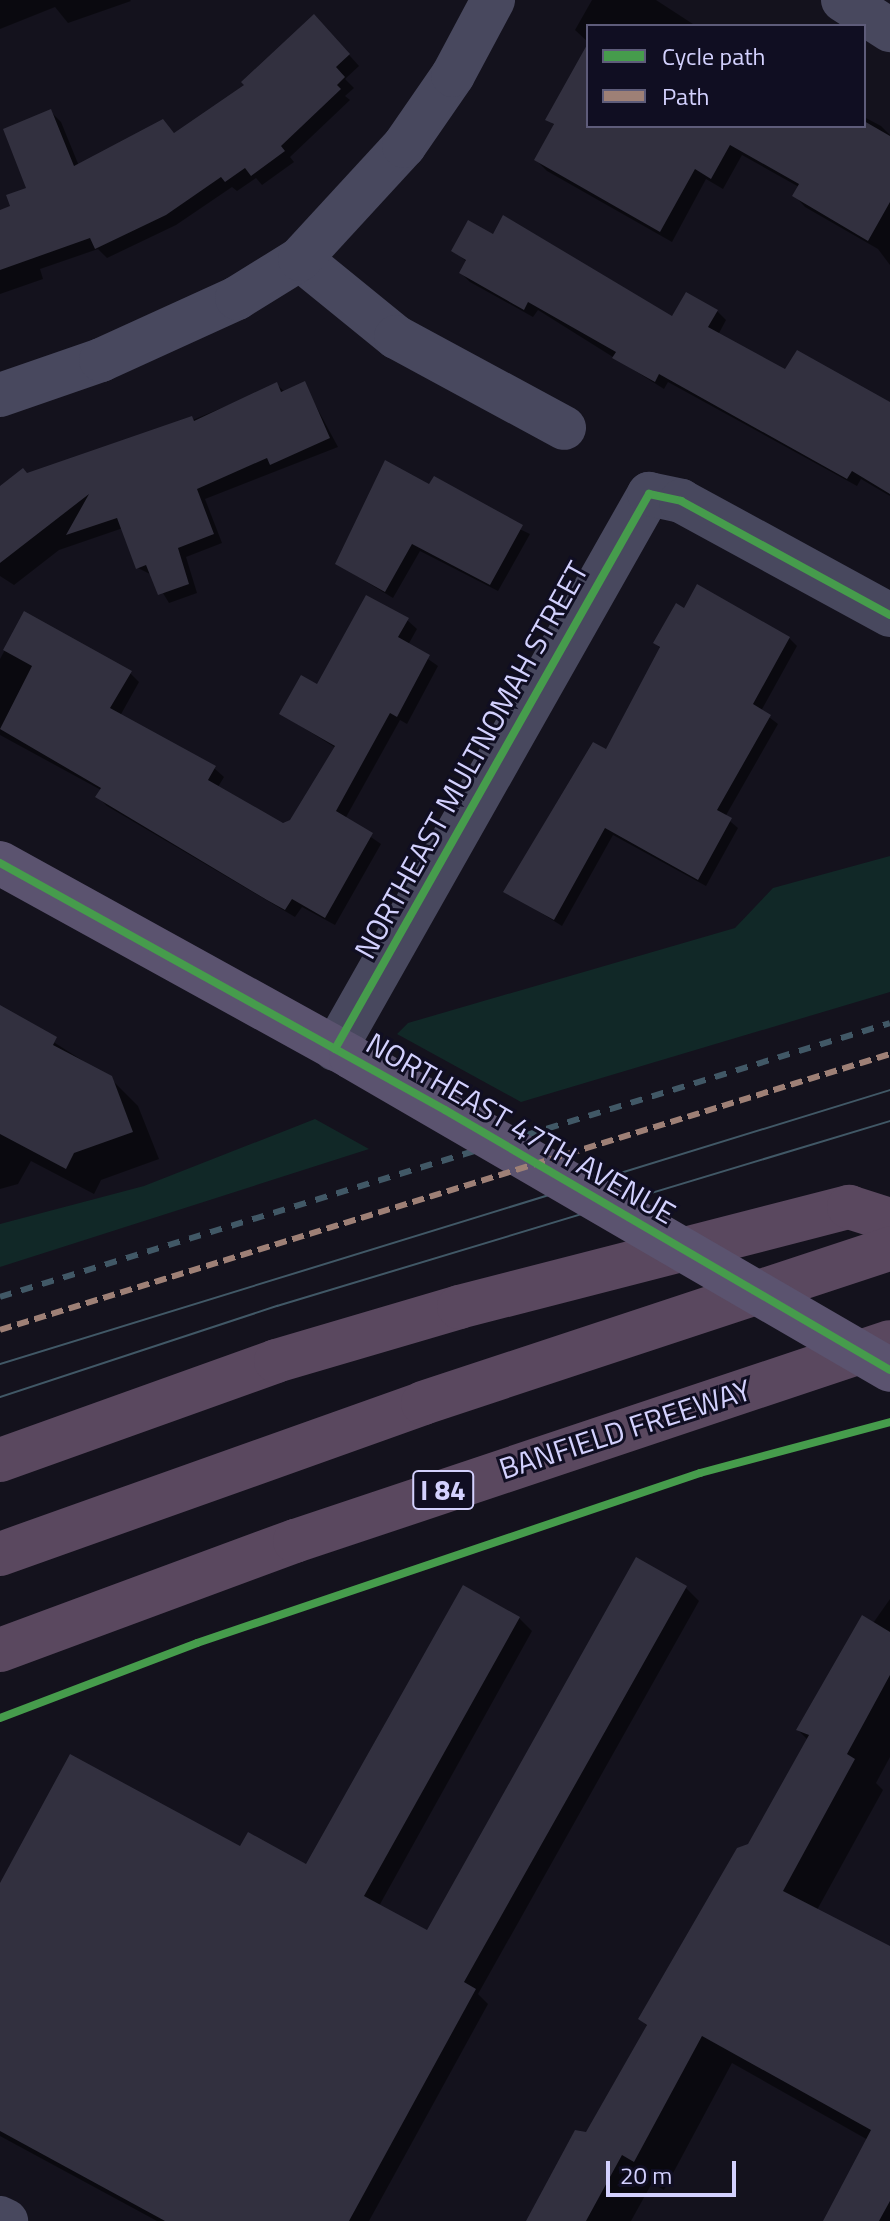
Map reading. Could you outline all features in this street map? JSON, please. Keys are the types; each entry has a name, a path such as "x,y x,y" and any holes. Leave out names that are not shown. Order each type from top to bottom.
{"highway":[{"path":"0,1460 276,1361 459,1307 849,1207 890,1220"},
{"path":"0,1554 378,1418 890,1249"},
{"name":"BANFIELD FREEWAY","path":"0,1650 295,1541 890,1342"}],"main road":[{"name":"NORTHEAST 47TH AVENUE","path":"0,863 343,1053 890,1370"}],"street":[{"path":"0,395 101,360 237,298 300,259 404,146 453,75 493,0"},
{"path":"843,0 890,30"},
{"path":"300,259 396,337 564,428"},
{"name":"NORTHEAST MULTNOMAH STREET","path":"343,1053 649,494 681,501 890,615"},
{"path":"0,2218 6,2221"}],"green space":[{"path":"890,856 890,992 521,1102 397,1034 408,1023 735,928 773,888"},
{"path":"315,1119 369,1149 0,1267 0,1224 144,1186"}],"building":[{"path":"314,14 350,54 336,67 345,77 337,85 341,89 281,146 285,151 251,176 245,168 225,182 221,177 166,215 95,249 90,238 0,270 0,210 10,206 6,195 26,188 3,129 51,109 74,166 163,119 174,133 244,85 241,82"},
{"path":"586,47 586,128 866,128 866,122 890,136 890,202 868,241 792,196 799,184 730,145 711,179 695,169 660,232 534,160 554,124 545,120"},
{"path":"503,215 672,316 686,292 718,310 708,327 785,369 797,350 890,402 890,494 852,471 847,479 659,374 655,382 612,358 616,352 528,302 524,310 459,273 466,260 451,251 468,220 493,234"},
{"path":"305,381 330,438 270,465 267,458 197,489 214,534 178,548 189,584 158,595 146,565 136,569 117,518 66,535 89,494 0,563 0,486 23,468 27,473 192,416 194,421 277,382 281,392"},
{"path":"385,460 429,484 434,476 523,525 490,585 412,544 385,592 335,564"},
{"path":"697,584 790,637 753,704 771,715 717,810 732,818 698,880 605,828 554,920 503,892 593,742 606,749 660,647 653,643 676,603 684,608"},
{"path":"366,595 409,618 398,637 430,655 397,717 390,713 336,811 373,833 325,918 292,899 285,910 267,900 95,797 101,788 0,729 32,666 3,650 24,611 132,671 110,708 216,766 208,780 283,823 290,820 335,746 279,714 301,675 317,684"},
{"path":"0,1005 57,1037 53,1045 112,1076 133,1132 74,1153 66,1169 0,1134"},
{"path":"636,1557 687,1586 464,1982 476,1989 349,2221 165,2221 0,2131 0,1883 70,1754 240,1846 248,1832 306,1864 463,1585 520,1617 364,1896 427,1930"},
{"path":"862,1615 890,1632 890,1675 847,1754 855,1759 783,1891 890,1946 890,2201 879,2221 823,2221 871,2130 702,2036 634,2162 622,2155 586,2221 526,2221 575,2130 586,2132 647,2025 638,2019 737,1848 748,1844 809,1735 796,1730"}],"tram line":[{"path":"0,1364 890,1090"},
{"path":"0,1397 277,1306 890,1121"}],"railway":[{"path":"0,1297 890,1023"}],"marked path":[{"path":"0,1330 890,1054"}],"cycle path":[{"path":"335,1049 649,494 681,501 890,615"},
{"path":"0,863 445,1110 890,1370"},
{"path":"0,1718 197,1643 700,1473 890,1422"}]}
